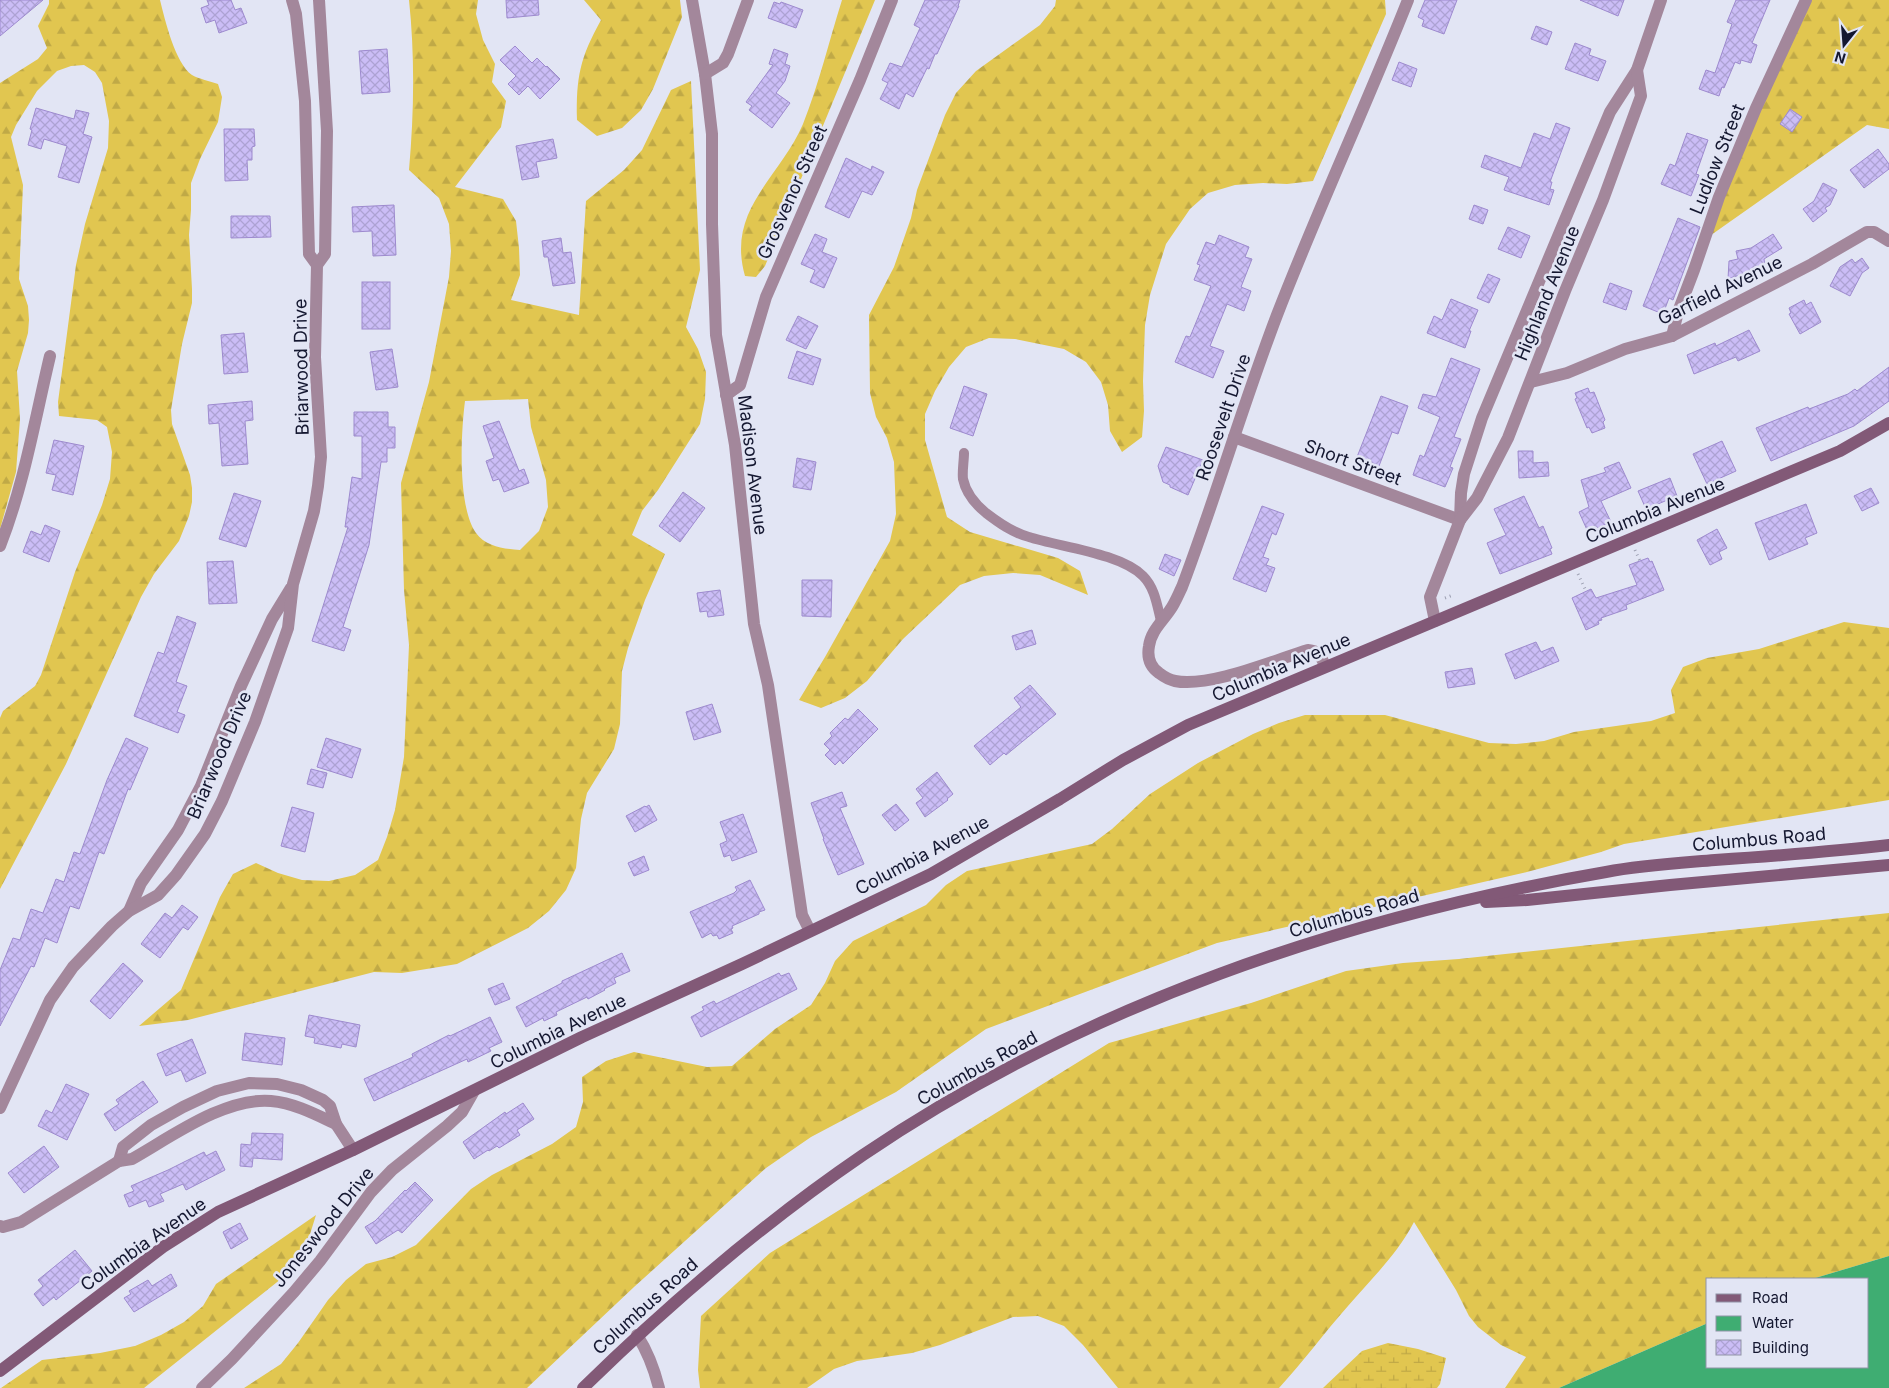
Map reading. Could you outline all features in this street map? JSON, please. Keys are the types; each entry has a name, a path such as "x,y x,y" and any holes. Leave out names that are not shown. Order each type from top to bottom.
{"street":[{"name":"Briarwood Drive","path":"292,0 296,14 304,101 309,254 317,265"},
{"name":"Briarwood Drive","path":"0,1108 50,1000 72,968 112,926 129,912 158,895 176,875 205,834 222,801 255,722 288,628 293,584 314,511 321,457 316,357 317,265 324,254 328,173 319,0"},
{"name":"Madison Avenue","path":"692,0 705,74 712,134 712,224 716,335 734,445 754,624 768,685 802,915 810,931"},
{"path":"705,74 721,65 726,58 748,0"},
{"name":"Grosvenor Street","path":"726,395 740,385 766,296 860,80 892,0"},
{"name":"Roosevelt Drive","path":"1325,666 1316,651 1308,650 1202,681 1174,681 1157,672 1151,665 1148,656 1149,644 1152,635 1169,612 1182,587 1285,296 1408,0"},
{"name":"Highland Avenue","path":"1460,520 1464,474 1482,418 1610,112 1637,70 1661,0"},
{"name":"Ludlow Street","path":"1672,336 1678,312 1718,197 1756,108 1806,0"},
{"name":"Highland Avenue","path":"1435,621 1430,596 1460,520 1477,498 1504,446 1603,200 1641,96 1637,70"},
{"name":"Garfield Avenue","path":"1531,382 1567,373 1625,348 1672,336 1812,264 1867,232 1874,232 1889,240"},
{"path":"0,546 13,511 50,356"},
{"name":"Columbia Avenue","path":"0,1372 163,1247 218,1212 353,1150 582,1037 931,874 1123,760 1188,725 1840,451 1889,423"},
{"name":"Short Street","path":"1234,437 1460,520"},
{"name":"Briarwood Drive","path":"129,912 141,883 178,830 201,786 241,686 272,619 293,584"},
{"name":"Columbus Road","path":"583,1388 637,1335 736,1249 863,1155 921,1118 995,1076 1116,1016 1209,978 1304,944 1456,903 1522,888 1609,871 1659,865 1889,846"},
{"name":"Columbus Road","path":"1456,903 1527,900 1889,865"},
{"path":"118,1161 122,1147 151,1126 183,1107 217,1091 249,1083 276,1084 312,1094 330,1106 336,1124 353,1150"},
{"name":"Joneswood Drive","path":"202,1388 232,1359 294,1292 320,1261 371,1192 392,1170 462,1112 474,1091"},
{"path":"0,1226 4,1227 21,1222 118,1161 132,1159 208,1116 236,1105 249,1102 272,1101 290,1105 336,1124"},
{"path":"637,1335 653,1364 659,1388"}],"lane":[{"path":"964,453 963,478 966,490 980,508 1004,526 1027,537 1109,558 1137,571 1148,583 1155,597 1161,621"}],"path":[{"path":"1634,547 1640,561"},
{"path":"1578,572 1586,591"}],"green space":[{"path":"49,0 160,0 176,51 186,69 198,78 218,84 222,97 218,122 191,183 189,235 192,303 182,344 171,410 172,424 190,475 192,502 189,516 179,541 154,574 141,597 66,764 0,889 0,718 3,711 35,686 41,675 75,572 102,505 110,479 112,452 107,427 97,420 59,416 58,402 76,265 85,224 108,148 109,121 102,83 95,72 84,65 71,66 57,71 37,91 16,125 11,137 23,185 19,279 28,306 29,320 28,333 17,371 20,419 16,472 0,529 0,83 38,59 47,48 38,26 49,4"},
{"path":"409,0 478,0 476,14 483,40 495,64 492,82 506,101 501,127 455,187 503,199 516,221 520,275 511,300 579,315 586,201 624,170 642,150 671,90 691,81 700,270 686,327 698,349 706,372 705,399 700,424 658,490 642,511 632,535 665,554 645,600 628,648 622,671 620,724 614,749 587,793 581,819 576,868 566,890 549,911 528,928 457,964 402,973 374,972 188,1020 139,1026 181,990 220,897 233,874 256,863 278,873 302,880 329,881 355,875 378,860 395,810 404,757 409,645 404,590 401,483 429,382 449,277 451,251 449,224 439,198 409,170 413,85","holes":["528,399 531,427 546,480 548,507 539,531 520,550 508,549 490,544 480,538 470,521 463,488 462,469 462,431 465,401"]},
{"path":"584,0 680,0 682,17 653,89 641,110 622,128 597,136 577,120 577,92 581,68 588,46 601,20"},
{"path":"842,0 875,0 765,266 756,277 745,276 741,252 743,232 749,213 758,195 793,143 803,124"},
{"path":"1056,0 1385,0 1386,14 1313,181 1287,184 1235,185 1208,193 1190,209 1166,244 1150,295 1145,325 1142,437 1122,452 1110,431 1108,405 1101,382 1086,362 1064,349 1015,339 989,338 966,347 949,367 935,391 925,414 925,440 947,517 970,532 1058,558 1080,571 1088,595 1040,575 1013,573 984,576 960,585 903,639 867,681 845,698 821,708 799,700 890,541 896,514 894,462 887,438 876,417 870,393 869,315 894,267 911,218 917,190 945,115 956,93 976,71 1040,25 1055,6"},
{"path":"1805,0 1889,0 1889,129 1867,125 1704,240"},
{"path":"1844,622 1889,628 1889,800 1624,844 1527,872 1217,943 986,1029 896,1092 811,1137 766,1168 634,1287 527,1388 244,1388 281,1364 328,1300 346,1280 366,1264 392,1257 416,1245 471,1189 492,1175 552,1144 576,1127 583,1102 582,1077 606,1061 634,1052 707,1067 732,1066 775,1029 811,1005 825,983 835,961 853,941 926,905 946,885 967,871 1092,844 1112,829 1150,794 1198,763 1253,734 1305,715 1385,715 1489,743 1516,744 1544,741 1574,732 1651,721 1675,713 1671,690 1683,667 1707,658 1759,649"},
{"path":"1889,913 1889,1256 1815,1278 1706,1278 1706,1324 1559,1388 1505,1388 1526,1357 1501,1345 1478,1327 1469,1316 1456,1290 1414,1222 1392,1256 1279,1388 1118,1388 1083,1345 1064,1326 1038,1316 1013,1317 940,1345 912,1353 857,1361 834,1369 807,1388 700,1388 698,1370 701,1316 770,1253 1109,1043 1251,1003 1346,971 1403,963 1459,959"},
{"path":"316,1215 301,1263 144,1388 1,1388 42,1360 100,1353 135,1346 161,1335 184,1322 203,1306 216,1284"},
{"path":"1388,1343 1418,1349 1446,1358 1440,1384 1437,1388 1323,1388 1362,1351"}],"water":[{"path":"1889,1256 1889,1388 1559,1388 1706,1324 1706,1368 1869,1368 1869,1278 1815,1278"}],"building":[{"path":"0,0 43,0 0,36"},
{"path":"207,0 231,0 235,10 241,8 247,23 219,33 215,20 206,23 201,8 209,5"},
{"path":"506,0 538,0 539,15 507,18"},
{"path":"925,0 960,0 959,6 929,69 927,68 913,97 906,93 899,109 880,99 888,83 882,80 890,63 902,67 920,28 914,25"},
{"path":"1425,0 1457,0 1444,34 1422,26 1424,20 1418,17"},
{"path":"1580,0 1624,0 1618,16"},
{"path":"1736,0 1770,0 1752,43 1757,45 1751,63 1741,60 1740,64 1735,62 1719,96 1699,89 1706,70 1715,73 1732,24 1727,22"},
{"path":"774,2 780,4 781,2 803,10 796,28 768,18"},
{"path":"1536,26 1552,32 1547,45 1531,39"},
{"path":"1575,43 1591,49 1589,55 1606,61 1598,81 1565,69"},
{"path":"515,46 532,63 537,58 560,79 540,99 528,86 519,95 508,84 516,76 500,60"},
{"path":"387,49 390,92 362,94 359,51"},
{"path":"774,49 788,54 785,64 790,66 785,81 776,93 790,103 772,128 749,110 752,106 746,102 773,65 769,64"},
{"path":"1399,62 1417,69 1411,87 1392,80"},
{"path":"36,108 74,119 76,110 89,113 83,134 92,137 79,183 58,177 67,146 44,139 41,149 28,145"},
{"path":"1790,109 1802,117 1792,132 1780,124"},
{"path":"1556,123 1570,128 1550,182 1552,182 1550,189 1554,190 1549,205 1504,190 1509,177 1481,167 1485,155 1521,168 1534,133 1550,139"},
{"path":"224,129 254,129 255,146 252,147 252,160 247,160 248,180 225,181"},
{"path":"1687,133 1708,140 1696,174 1699,175 1691,196 1661,184 1670,164 1675,166"},
{"path":"553,139 557,158 536,162 539,177 522,180 516,146"},
{"path":"1878,149 1889,164 1889,169 1864,188 1850,170"},
{"path":"846,158 871,170 872,166 884,172 872,195 862,191 849,218 825,207"},
{"path":"1823,183 1837,190 1830,205 1825,208 1827,211 1813,222 1803,209 1814,201"},
{"path":"394,205 396,255 373,256 372,231 353,232 352,207"},
{"path":"1474,205 1488,210 1483,224 1469,219"},
{"path":"231,216 270,216 271,237 231,238"},
{"path":"1678,218 1700,227 1673,300 1669,298 1663,314 1643,306"},
{"path":"1508,227 1530,236 1521,258 1498,249"},
{"path":"815,234 827,239 822,252 837,258 824,288 810,282 815,270 801,264"},
{"path":"1773,234 1782,248 1764,259 1765,266 1728,279 1729,261 1738,259 1736,251 1751,248"},
{"path":"1219,235 1249,247 1245,257 1252,259 1241,287 1251,291 1244,311 1227,304 1210,346 1224,351 1213,378 1175,362 1186,336 1190,337 1211,286 1194,280 1200,265 1197,264 1206,242 1215,245"},
{"path":"561,238 563,253 571,252 575,283 553,286 548,257 544,257 542,241"},
{"path":"1862,258 1869,268 1862,273 1850,296 1830,286 1840,267 1852,259 1855,263"},
{"path":"1488,274 1500,279 1489,303 1477,298"},
{"path":"362,282 390,282 390,329 362,329"},
{"path":"1610,283 1632,291 1626,310 1603,302"},
{"path":"1451,299 1478,310 1469,331 1471,331 1465,348 1427,333 1434,316 1442,320"},
{"path":"1804,300 1806,305 1811,302 1821,322 1800,334 1789,314 1791,313 1789,308"},
{"path":"798,316 818,326 806,349 786,340"},
{"path":"1749,330 1760,351 1738,361 1736,357 1694,374 1687,355 1715,343 1716,346"},
{"path":"244,333 248,372 224,374 221,335"},
{"path":"392,349 398,387 376,390 370,352"},
{"path":"797,351 821,359 813,385 788,378"},
{"path":"1451,358 1480,369 1454,437 1461,439 1450,467 1453,468 1445,487 1413,475 1420,455 1424,457 1440,417 1418,408 1423,394 1436,397"},
{"path":"1889,367 1889,401 1854,426 1771,461 1756,428 1808,407 1809,409 1848,394 1855,389 1857,391"},
{"path":"964,386 987,394 973,436 950,428"},
{"path":"1588,388 1590,393 1594,392 1605,420 1603,422 1605,428 1592,433 1589,427 1587,428 1575,399 1577,398 1575,393"},
{"path":"1381,396 1408,406 1398,434 1392,432 1379,466 1357,457"},
{"path":"252,401 253,420 245,421 248,464 222,466 219,423 209,424 208,405"},
{"path":"354,412 388,412 388,427 395,427 395,448 387,448 387,462 381,462 369,545 343,627 351,630 344,651 312,641 348,527 345,527 352,477 362,479 362,436 354,436"},
{"path":"499,421 519,471 524,469 529,483 504,492 499,479 493,481 486,461 494,458 483,426"},
{"path":"54,440 84,446 73,495 52,490 56,475 46,473"},
{"path":"1722,441 1736,471 1707,484 1693,454"},
{"path":"1166,447 1203,460 1188,495 1163,482 1158,466"},
{"path":"1518,451 1533,451 1533,463 1548,462 1549,476 1519,478"},
{"path":"797,458 816,462 811,490 793,487"},
{"path":"1619,462 1631,488 1601,501 1611,522 1588,532 1579,512 1589,507 1581,480 1606,472 1604,468"},
{"path":"1670,478 1677,496 1646,509 1638,491"},
{"path":"1871,488 1879,503 1862,511 1854,496"},
{"path":"683,492 705,508 680,542 659,526"},
{"path":"234,493 261,501 246,547 219,539"},
{"path":"1524,496 1539,528 1543,526 1552,548 1550,549 1552,554 1500,574 1487,543 1506,535 1494,509"},
{"path":"1806,504 1817,533 1805,538 1808,544 1769,560 1755,523"},
{"path":"1262,506 1284,514 1276,535 1272,533 1263,557 1269,559 1266,565 1275,568 1266,592 1233,579"},
{"path":"45,525 60,531 49,562 23,552 31,531 41,535"},
{"path":"1717,529 1727,548 1719,552 1722,559 1710,565 1697,540"},
{"path":"1165,554 1181,560 1174,576 1159,569"},
{"path":"1648,558 1650,562 1652,561 1664,590 1626,605 1627,609 1601,618 1602,620 1598,621 1599,624 1586,630 1572,598 1591,589 1596,598 1637,585 1629,565"},
{"path":"233,561 237,603 209,604 207,562"},
{"path":"802,580 832,580 831,617 802,616"},
{"path":"720,590 724,615 708,617 707,611 700,612 697,593"},
{"path":"177,616 196,623 176,682 187,686 177,712 185,715 178,733 134,716 158,652 164,654"},
{"path":"1032,630 1036,644 1016,650 1012,636"},
{"path":"1536,642 1541,652 1553,647 1559,661 1515,679 1505,654"},
{"path":"1472,668 1475,684 1448,688 1445,672"},
{"path":"1030,685 1056,714 1006,755 1004,753 990,765 974,746 1021,707 1014,698"},
{"path":"712,704 721,732 694,740 686,712"},
{"path":"858,709 878,729 843,764 840,760 835,765 825,755 830,750 824,744 832,736 830,733 845,718 848,720"},
{"path":"126,738 148,748 130,790 128,789 104,854 99,852 79,909 70,906 57,943 45,938 34,967 31,966 0,1026 0,970 13,938 20,940 31,909 43,913 56,879 64,882 74,852 80,854 107,780"},
{"path":"326,738 361,749 352,778 317,767"},
{"path":"311,769 327,773 323,788 307,784"},
{"path":"937,772 953,794 925,817 916,803 923,798 916,789"},
{"path":"842,792 847,806 840,808 864,864 838,875 811,803"},
{"path":"896,804 909,820 895,831 882,815"},
{"path":"649,805 657,820 635,832 626,816"},
{"path":"292,807 314,813 305,852 281,846"},
{"path":"743,814 757,852 732,861 730,855 724,857 720,844 727,841 720,822"},
{"path":"644,856 649,870 634,876 628,863"},
{"path":"750,880 765,910 732,926 733,933 719,939 717,935 713,936 711,933 702,938 690,912 734,893 737,890 735,887"},
{"path":"182,905 198,917 188,930 183,927 160,958 141,944 165,913 172,918"},
{"path":"622,953 630,971 614,978 616,983 588,999 587,997 556,1012 557,1015 544,1021 543,1018 526,1027 516,1007 562,983 562,981"},
{"path":"123,963 143,981 110,1019 90,1001"},
{"path":"779,973 781,976 789,973 797,989 701,1037 691,1017 704,1010 702,1007 714,1001 716,1004"},
{"path":"503,983 510,999 495,1005 488,989"},
{"path":"309,1015 360,1025 356,1047 342,1044 341,1048 314,1043 315,1038 305,1036"},
{"path":"490,1017 502,1042 489,1048 491,1051 468,1062 467,1059 374,1101 364,1079 413,1057 412,1054 449,1035"},
{"path":"245,1033 285,1038 282,1065 242,1060"},
{"path":"192,1039 206,1073 186,1082 181,1070 166,1076 157,1054"},
{"path":"143,1081 158,1102 115,1131 104,1114 119,1104 116,1100"},
{"path":"66,1084 89,1094 67,1140 38,1126 46,1110 52,1113"},
{"path":"523,1103 534,1119 517,1130 520,1135 499,1148 497,1146 474,1159 463,1142 505,1112 506,1114"},
{"path":"252,1133 283,1134 282,1160 253,1158 252,1167 240,1166 241,1144 251,1145"},
{"path":"44,1146 59,1167 24,1193 8,1173"},
{"path":"216,1151 225,1170 186,1190 183,1184 160,1194 164,1201 149,1207 146,1200 129,1207 124,1195 134,1191 131,1186 204,1152 206,1156"},
{"path":"415,1182 433,1200 402,1233 398,1230 376,1244 365,1227 375,1221"},
{"path":"240,1223 248,1239 231,1249 223,1232"},
{"path":"75,1250 92,1271 56,1300 54,1297 43,1306 34,1294 43,1286 38,1280"},
{"path":"171,1274 177,1286 134,1312 124,1298 131,1294 129,1291 148,1280 152,1286"}]}
